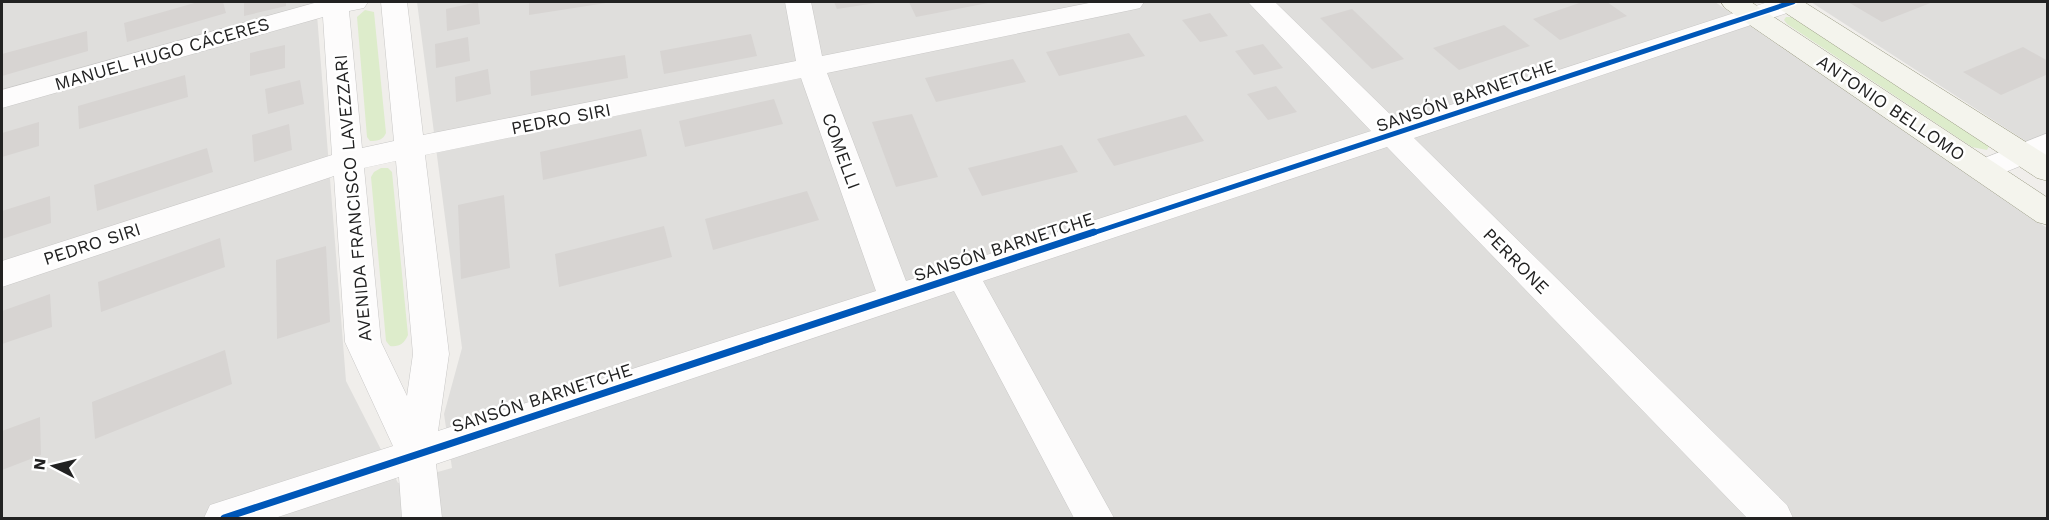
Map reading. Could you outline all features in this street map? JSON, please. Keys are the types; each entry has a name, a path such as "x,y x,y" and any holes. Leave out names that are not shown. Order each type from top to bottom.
{"street":[{"name":"AVENIDA FRANCISCO LAVEZZARI","path":"393,2 432,354 416,455 422,519"},
{"name":"COMELLI","path":"798,2 811,68 895,297"},
{"name":"PEDRO SIRI","path":"2,274 347,161 1131,2"},
{"name":"PERRONE","path":"1261,2 1773,519"},
{"name":"SANSÓN BARNETCHE","path":"224,519 895,297 1393,136 1744,8 1789,2"},
{"name":"ANTONIO BELLOMO","path":"1789,2 2035,148 2048,171"},
{"name":"AVENIDA FRANCISCO LAVEZZARI","path":"342,3 347,161 363,342 416,455"},
{"name":"MANUEL HUGO CÁCERES","path":"2,99 342,3"},
{"name":"ANTONIO BELLOMO","path":"1744,8 2048,214"},
{"path":"1983,170 2035,148"},
{"path":"963,276 1094,519"}],"shaded area":[{"path":"2,2 316,2 346,381 398,483 452,468 444,414 462,348 417,2 1715,2 2047,228 2047,518 2,518"},
{"path":"1811,2 2047,2 2047,155"}],"green space":[{"path":"365,10 374,12 386,133 382,139 373,141 367,137 357,17"},
{"path":"1786,17 1792,17 1989,146 1987,150 1972,147 1787,24 1784,20"},
{"path":"381,168 388,168 392,172 408,335 403,343 396,346 390,346 386,341 371,177"}],"building":[{"path":"198,2 223,2 226,13 127,42 124,23"},
{"path":"244,2 286,2 286,6 244,16"},
{"path":"478,2 480,24 447,31 446,9"},
{"path":"529,2 606,2 606,3 529,15"},
{"path":"834,2 876,2 876,3 837,9"},
{"path":"909,2 988,2 988,3 916,17"},
{"path":"1582,2 1607,2 1627,16 1560,40 1533,19"},
{"path":"1848,2 1933,2 1882,22"},
{"path":"1352,9 1404,59 1372,69 1320,18"},
{"path":"1210,13 1228,36 1200,42 1182,20"},
{"path":"1504,25 1530,46 1459,70 1433,48"},
{"path":"87,31 88,51 2,76 2,54"},
{"path":"1129,33 1145,56 1059,76 1046,52"},
{"path":"751,34 757,56 664,74 660,51"},
{"path":"468,37 470,61 436,68 435,44"},
{"path":"1263,44 1283,68 1254,75 1235,51"},
{"path":"285,45 285,68 250,76 250,53"},
{"path":"2023,47 2048,61 2048,74 2001,95 1963,72"},
{"path":"625,55 628,78 531,96 530,71"},
{"path":"1013,59 1026,82 936,102 925,78"},
{"path":"488,69 491,94 456,102 455,77"},
{"path":"185,75 188,97 79,129 78,106"},
{"path":"300,80 304,104 268,114 265,89"},
{"path":"1276,86 1297,112 1268,120 1247,94"},
{"path":"774,99 783,124 685,147 679,121"},
{"path":"912,114 938,177 896,187 872,122"},
{"path":"1186,115 1204,141 1114,166 1097,139"},
{"path":"39,122 39,146 2,157 2,133"},
{"path":"289,124 292,150 254,162 252,135"},
{"path":"641,129 647,156 543,180 540,152"},
{"path":"1062,145 1078,172 982,196 968,168"},
{"path":"207,148 213,172 97,211 94,185"},
{"path":"807,191 819,220 713,250 705,219"},
{"path":"504,195 510,268 461,279 458,205"},
{"path":"50,196 51,223 2,239 2,211"},
{"path":"664,226 672,257 559,287 555,254"},
{"path":"220,238 225,267 101,312 98,282"},
{"path":"326,246 330,322 277,339 276,260"},
{"path":"50,294 52,327 2,344 2,311"},
{"path":"225,350 232,384 95,439 92,402"},
{"path":"40,417 41,455 2,470 2,431"}],"cycle path":[{"path":"224,518 1793,2"}]}
